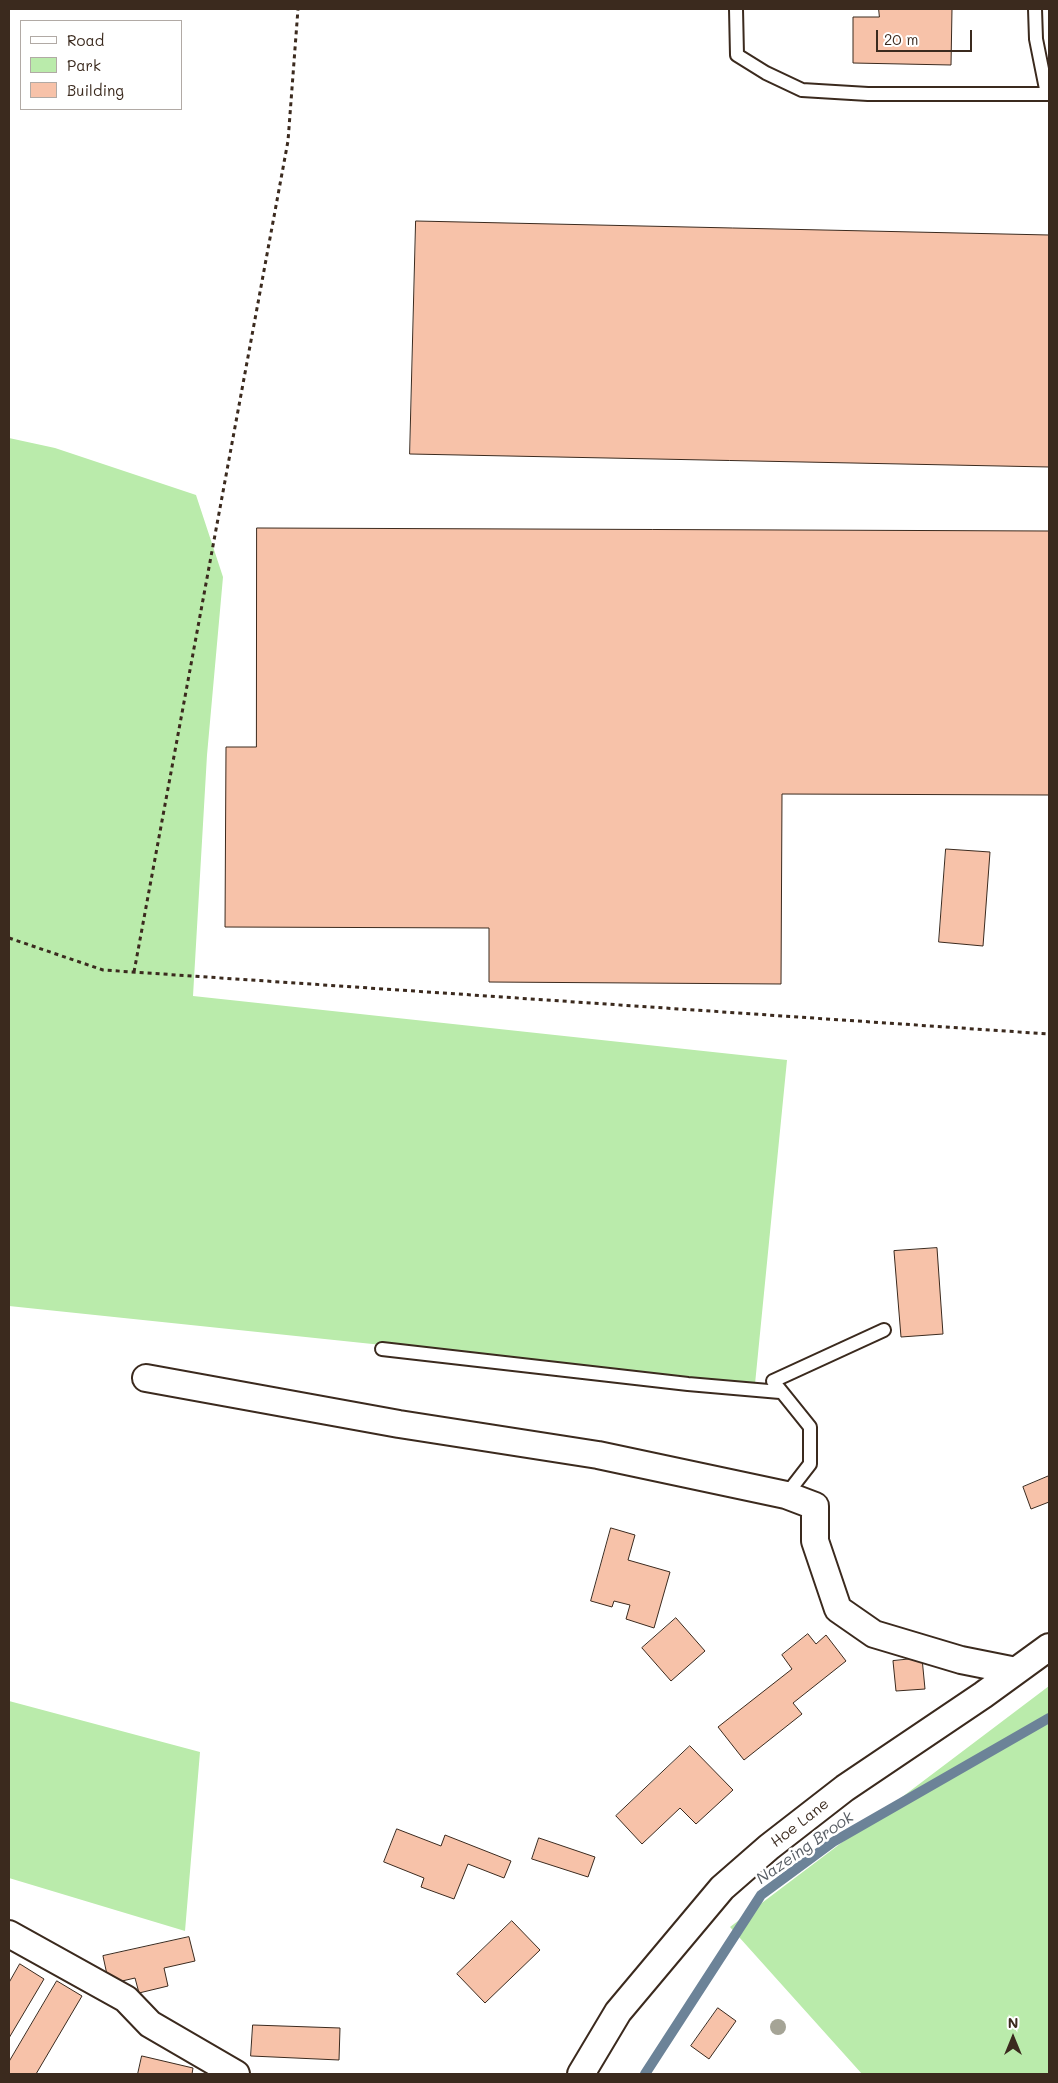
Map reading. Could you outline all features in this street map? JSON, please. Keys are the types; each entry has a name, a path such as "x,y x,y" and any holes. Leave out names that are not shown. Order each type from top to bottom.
{"street":[{"path":"146,1378 399,1424 598,1455 786,1495 816,1506 816,1541 838,1609 874,1634 961,1660 1016,1670"},
{"name":"Hoe Lane","path":"580,2074 618,2012 722,1888 769,1847 846,1788 1049,1646"},
{"path":"9,1934 126,1999 150,2024 236,2074"}],"lane":[{"path":"736,9 737,55 766,73 802,90 868,94 1048,94 1036,39 1035,9"},
{"path":"786,1495 810,1464 810,1427 773,1381 884,1330"},
{"path":"382,1349 688,1384 780,1392"}],"path":[{"path":"134,972 288,141 298,9"},
{"path":"9,938 103,970 1049,1034"}],"green space":[{"path":"9,438 55,448 196,495 223,577 207,755 193,996 787,1060 755,1384 9,1306"},
{"path":"1049,1686 1049,2074 862,2074 730,1927"},
{"path":"9,1701 200,1752 185,1931 9,1878"}],"building":[{"path":"879,9 952,9 951,65 853,63 853,17 879,17"},
{"path":"416,221 1049,235 1049,467 410,454"},
{"path":"257,528 1049,531 1049,795 782,794 781,984 489,982 489,928 225,927 226,747 256,747"},
{"path":"946,849 990,852 983,946 939,942"},
{"path":"937,1248 943,1334 901,1337 894,1251"},
{"path":"1049,1476 1049,1502 1031,1509 1023,1487"},
{"path":"611,1528 635,1535 628,1560 670,1572 654,1628 626,1619 630,1605 614,1601 612,1607 591,1601"},
{"path":"676,1618 705,1651 671,1681 642,1648"},
{"path":"808,1634 816,1644 826,1635 846,1661 793,1703 802,1714 744,1760 718,1727 792,1669 782,1655"},
{"path":"922,1658 925,1689 896,1691 893,1661"},
{"path":"690,1746 733,1790 696,1824 680,1808 642,1844 616,1816"},
{"path":"397,1829 441,1846 445,1835 511,1861 504,1878 468,1864 454,1899 421,1887 424,1878 384,1862"},
{"path":"539,1838 595,1857 588,1877 532,1859"},
{"path":"512,1921 540,1950 485,2003 457,1974"},
{"path":"189,1937 195,1961 164,1968 168,1986 139,1993 135,1978 109,1984 103,1956"},
{"path":"20,1964 44,1979 9,2038 9,1983"},
{"path":"57,1981 82,1996 36,2074 9,2074 9,2062"},
{"path":"718,2008 736,2021 709,2059 691,2046"},
{"path":"253,2025 340,2028 339,2060 251,2056"},
{"path":"142,2056 193,2068 192,2074 138,2074"}],"waterway":[{"name":"Nazeing Brook","path":"645,2074 761,1895 833,1842 1049,1718"}]}
